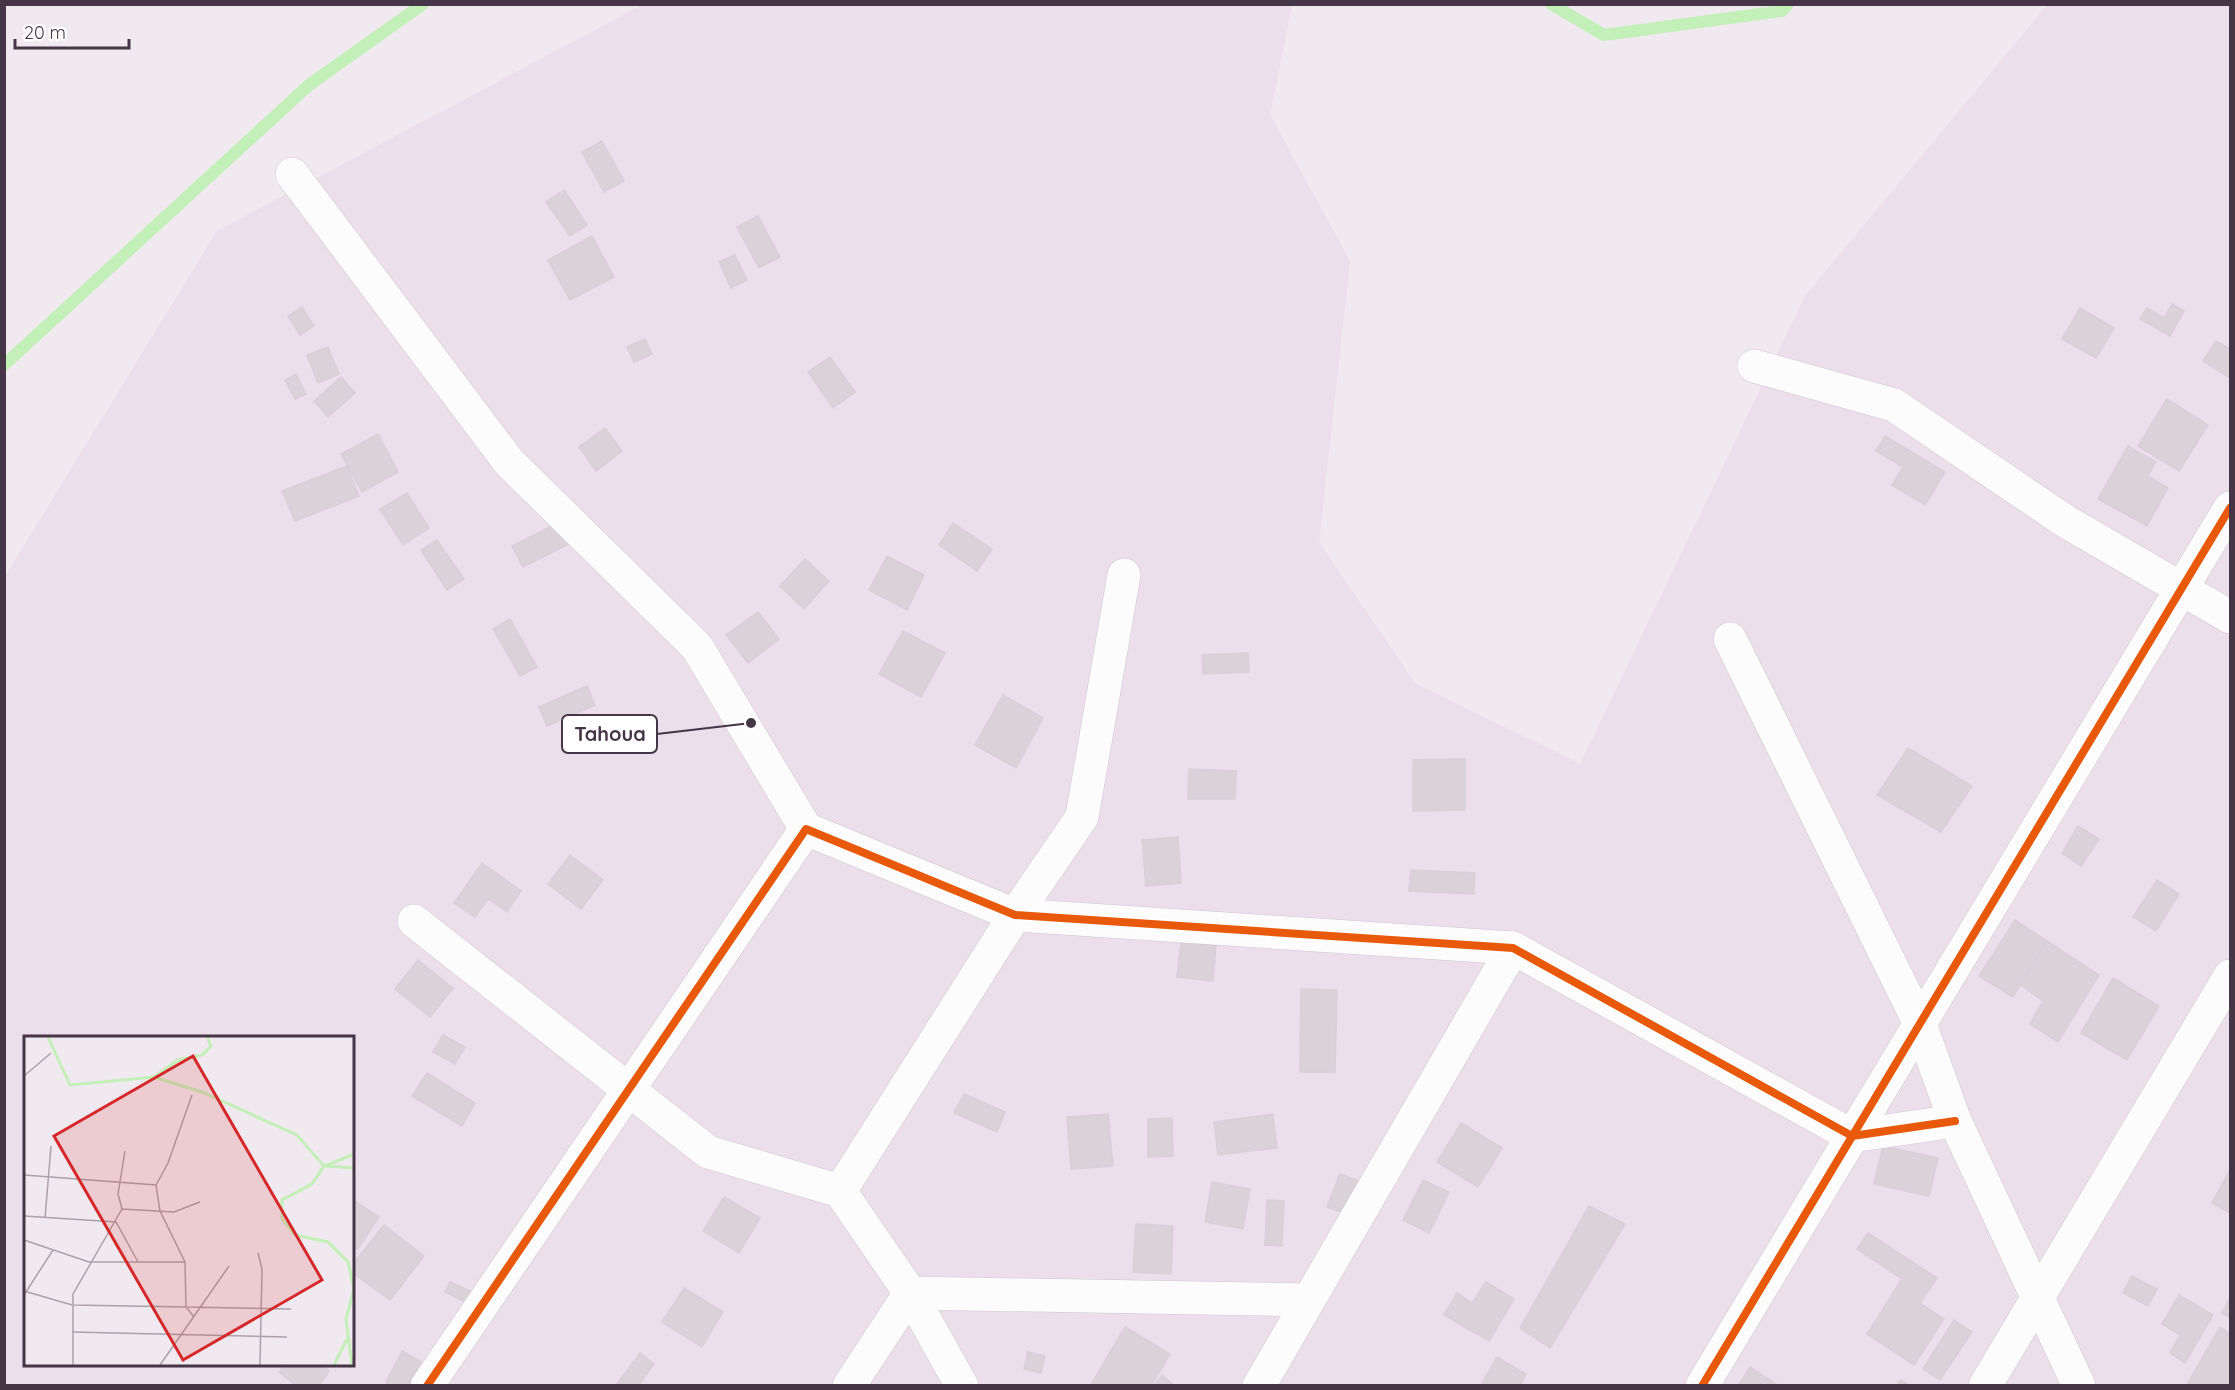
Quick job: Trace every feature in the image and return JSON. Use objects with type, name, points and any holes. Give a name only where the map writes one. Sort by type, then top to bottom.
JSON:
[{"type":"street","points":[[292,174],[509,462],[697,647],[806,829],[1015,915],[1513,948],[1852,1136],[1955,1121]]},
{"type":"street","points":[[1754,366],[1893,405],[2065,521],[2230,617]]},
{"type":"street","points":[[1702,1386],[2230,508]]},
{"type":"street","points":[[840,1191],[1015,915],[1082,817],[1124,575]]},
{"type":"street","points":[[1730,639],[1920,1024],[1955,1121],[2079,1386]]},
{"type":"street","points":[[427,1386],[806,829]]},
{"type":"street","points":[[414,921],[708,1152],[840,1191],[910,1293],[962,1386]]},
{"type":"street","points":[[1259,1386],[1513,948]]},
{"type":"street","points":[[1985,1386],[2230,976]]},
{"type":"street","points":[[910,1293],[1309,1300]]},
{"type":"street","points":[[849,1386],[910,1293]]},
{"type":"shaded area","points":[[642,5],[1292,5],[1270,115],[1350,261],[1319,542],[1415,683],[1580,764],[1805,296],[2047,5],[2230,5],[2230,1385],[5,1385],[4,578],[217,231]]},
{"type":"building","points":[[602,141],[624,181],[604,192],[582,152]]},
{"type":"building","points":[[564,190],[587,225],[570,236],[546,202]]},
{"type":"building","points":[[758,216],[780,257],[759,268],[737,227]]},
{"type":"building","points":[[592,236],[614,277],[570,300],[548,260]]},
{"type":"building","points":[[735,255],[747,280],[731,288],[719,262]]},
{"type":"building","points":[[2172,304],[2184,311],[2170,336],[2140,319],[2147,308],[2164,318]]},
{"type":"building","points":[[302,307],[314,326],[300,335],[288,316]]},
{"type":"building","points":[[2080,308],[2114,328],[2096,358],[2062,339]]},
{"type":"building","points":[[645,339],[652,354],[634,362],[627,347]]},
{"type":"building","points":[[2216,341],[2230,349],[2230,378],[2203,361]]},
{"type":"building","points":[[328,347],[339,374],[318,383],[307,355]]},
{"type":"building","points":[[830,357],[855,392],[833,408],[808,372]]},
{"type":"building","points":[[296,374],[306,394],[295,399],[285,380]]},
{"type":"building","points":[[341,377],[355,393],[328,417],[314,401]]},
{"type":"building","points":[[2167,399],[2208,425],[2179,471],[2138,446]]},
{"type":"building","points":[[605,428],[622,451],[596,471],[579,447]]},
{"type":"building","points":[[378,434],[398,472],[362,492],[341,454]]},
{"type":"building","points":[[1885,436],[1945,472],[1925,505],[1892,485],[1903,467],[1876,451]]},
{"type":"building","points":[[2128,446],[2156,462],[2148,476],[2168,488],[2147,526],[2098,499]]},
{"type":"building","points":[[347,466],[359,496],[295,521],[282,491]]},
{"type":"building","points":[[407,493],[429,528],[403,545],[380,509]]},
{"type":"building","points":[[558,523],[569,544],[523,567],[512,546]]},
{"type":"building","points":[[953,523],[992,549],[977,571],[939,545]]},
{"type":"building","points":[[437,540],[464,579],[447,590],[421,550]]},
{"type":"building","points":[[887,556],[924,575],[907,610],[869,590]]},
{"type":"building","points":[[805,559],[829,581],[804,609],[780,586]]},
{"type":"building","points":[[758,612],[779,639],[748,663],[726,635]]},
{"type":"building","points":[[510,619],[537,667],[520,676],[493,629]]},
{"type":"building","points":[[903,631],[945,653],[921,697],[879,674]]},
{"type":"building","points":[[1248,653],[1249,672],[1203,674],[1202,655]]},
{"type":"building","points":[[587,686],[595,705],[547,726],[539,707]]},
{"type":"building","points":[[1003,695],[1043,718],[1016,768],[975,745]]},
{"type":"building","points":[[1908,748],[1972,786],[1941,832],[1877,795]]},
{"type":"building","points":[[1465,759],[1465,810],[1413,811],[1413,760]]},
{"type":"building","points":[[1189,769],[1236,771],[1235,799],[1188,799]]},
{"type":"building","points":[[2078,826],[2099,839],[2081,866],[2062,853]]},
{"type":"building","points":[[1178,837],[1181,883],[1146,886],[1142,840]]},
{"type":"building","points":[[570,855],[603,880],[581,909],[548,884]]},
{"type":"building","points":[[482,863],[521,891],[507,912],[488,899],[475,917],[454,903]]},
{"type":"building","points":[[1411,870],[1475,873],[1474,894],[1409,891]]},
{"type":"building","points":[[2157,880],[2179,894],[2156,931],[2133,917]]},
{"type":"building","points":[[2015,920],[2047,941],[2013,997],[1979,976]]},
{"type":"building","points":[[2047,941],[2099,975],[2058,1042],[2030,1024],[2043,1001],[2020,984]]},
{"type":"building","points":[[1181,942],[1216,945],[1213,981],[1177,977]]},
{"type":"building","points":[[418,960],[453,988],[430,1017],[395,989]]},
{"type":"building","points":[[2113,978],[2159,1006],[2127,1060],[2081,1033]]},
{"type":"building","points":[[1301,989],[1337,990],[1335,1072],[1300,1072]]},
{"type":"building","points":[[443,1035],[465,1047],[455,1064],[433,1052]]},
{"type":"building","points":[[427,1073],[475,1103],[462,1126],[412,1096]]},
{"type":"building","points":[[964,1094],[1005,1112],[997,1132],[954,1113]]},
{"type":"building","points":[[1108,1114],[1113,1166],[1071,1169],[1067,1117]]},
{"type":"building","points":[[1273,1114],[1277,1148],[1218,1155],[1214,1122]]},
{"type":"building","points":[[1172,1118],[1173,1156],[1148,1157],[1148,1119]]},
{"type":"building","points":[[1461,1123],[1502,1148],[1478,1187],[1437,1162]]},
{"type":"building","points":[[1883,1146],[1938,1158],[1929,1196],[1874,1184]]},
{"type":"building","points":[[2230,1170],[2230,1213],[2212,1203]]},
{"type":"building","points":[[1340,1174],[1359,1181],[1347,1214],[1327,1207]]},
{"type":"building","points":[[1423,1180],[1449,1192],[1429,1233],[1403,1220]]},
{"type":"building","points":[[1212,1182],[1250,1189],[1243,1229],[1205,1222]]},
{"type":"building","points":[[724,1197],[760,1218],[739,1253],[703,1231]]},
{"type":"building","points":[[354,1200],[379,1217],[358,1249],[354,1246]]},
{"type":"building","points":[[1267,1200],[1284,1201],[1282,1246],[1265,1245]]},
{"type":"building","points":[[1589,1206],[1625,1224],[1550,1348],[1520,1328]]},
{"type":"building","points":[[1136,1224],[1173,1226],[1171,1274],[1133,1272]]},
{"type":"building","points":[[384,1225],[424,1256],[390,1300],[354,1273],[354,1262]]},
{"type":"building","points":[[1868,1233],[1937,1278],[1920,1303],[1944,1319],[1914,1365],[1867,1334],[1902,1279],[1857,1249]]},
{"type":"building","points":[[2132,1276],[2157,1289],[2148,1306],[2123,1293]]},
{"type":"building","points":[[450,1282],[473,1292],[467,1303],[445,1292]]},
{"type":"building","points":[[1486,1282],[1514,1299],[1489,1341],[1444,1315],[1457,1293],[1472,1303]]},
{"type":"building","points":[[684,1288],[723,1312],[702,1347],[662,1322]]},
{"type":"building","points":[[2179,1295],[2213,1315],[2185,1363],[2170,1353],[2180,1335],[2162,1324]]},
{"type":"building","points":[[2230,1298],[2230,1318],[2222,1313]]},
{"type":"building","points":[[1954,1320],[1972,1332],[1940,1380],[1923,1369]]},
{"type":"building","points":[[1125,1327],[1170,1354],[1151,1386],[1096,1386],[1092,1383]]},
{"type":"building","points":[[2220,1327],[2230,1334],[2230,1386],[2186,1386]]},
{"type":"building","points":[[402,1351],[421,1362],[408,1386],[392,1386],[386,1382]]},
{"type":"building","points":[[1028,1352],[1045,1356],[1041,1373],[1024,1369]]},
{"type":"building","points":[[640,1353],[654,1364],[638,1386],[619,1386],[617,1384]]},
{"type":"building","points":[[1497,1357],[1526,1374],[1520,1386],[1481,1385]]},
{"type":"building","points":[[284,1366],[323,1366],[329,1371],[319,1386],[297,1386],[279,1372]]},
{"type":"building","points":[[1750,1367],[1779,1386],[1738,1386]]},
{"type":"building","points":[[1162,1375],[1175,1386],[1154,1386]]},
{"type":"building","points":[[1900,1380],[1911,1386],[1897,1386]]},
{"type":"waterway","points":[[4,365],[309,85],[423,4]]},
{"type":"waterway","points":[[1551,4],[1604,35],[1782,11],[1788,4]]},
{"type":"cycle path","points":[[1702,1386],[2230,508]]},
{"type":"cycle path","points":[[427,1386],[806,829],[1015,915],[1513,948],[1852,1136],[1955,1121]]},
{"type":"place","name":"Tahoua","points":[[751,723]]}]
